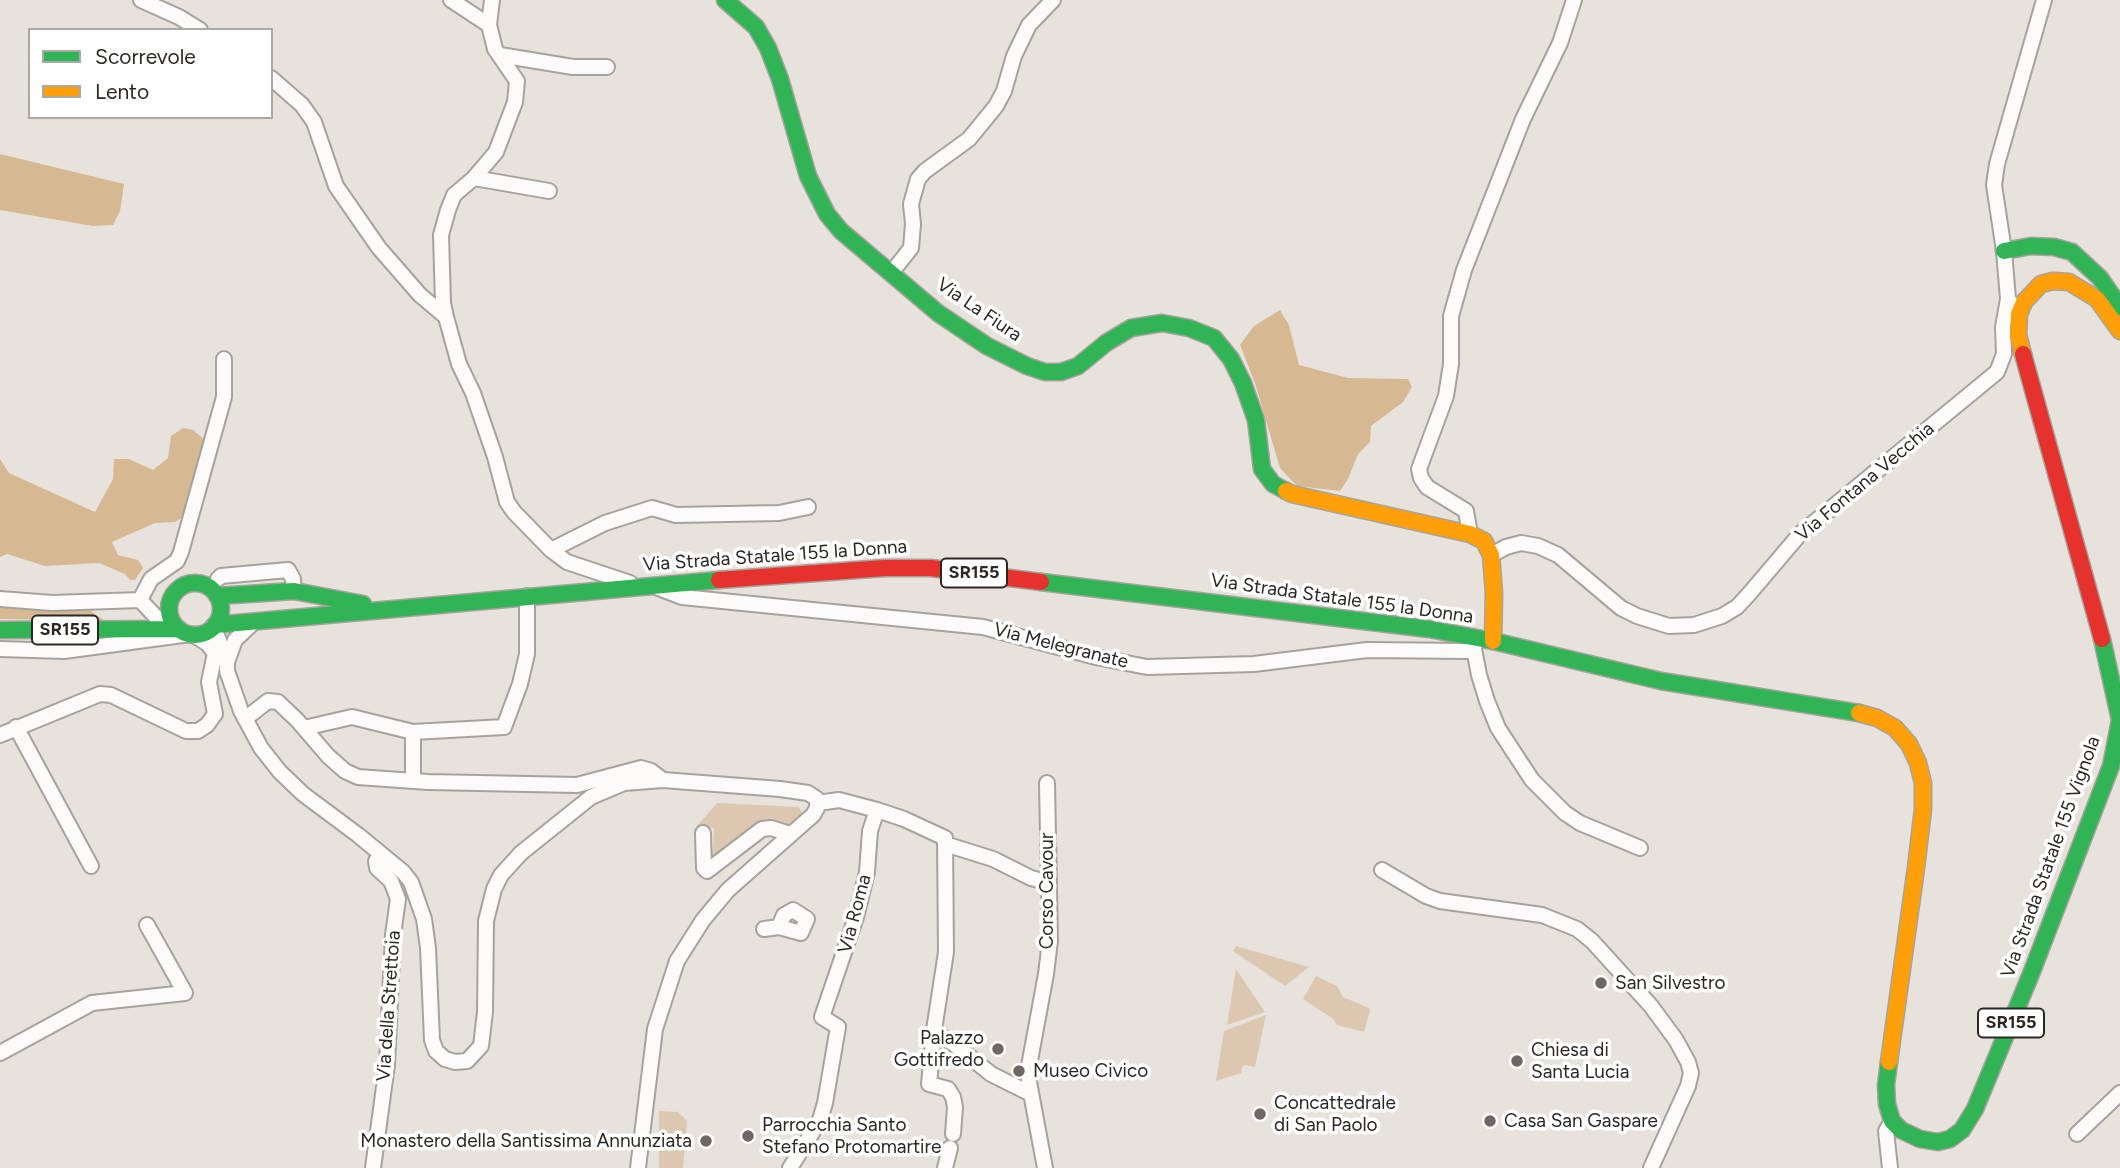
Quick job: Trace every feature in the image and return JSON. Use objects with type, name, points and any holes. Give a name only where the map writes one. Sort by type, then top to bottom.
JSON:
[{"type":"main road","name":"Via La Fiura","points":[[725,0],[756,27],[768,48],[780,79],[808,176],[827,214],[841,231],[938,313],[987,346],[1045,372],[1061,372],[1078,366],[1130,328],[1162,323],[1189,328],[1214,338],[1231,359],[1243,383],[1256,420],[1262,469],[1273,484],[1292,494],[1470,534]]},
{"type":"main road","points":[[2004,251],[2031,246],[2054,247],[2072,252],[2100,278],[2120,307]]},
{"type":"main road","points":[[2019,314],[2024,302],[2041,285],[2053,281],[2069,282],[2096,299],[2120,331]]},
{"type":"main road","name":"Via Strada Statale 155 Vignola","points":[[1892,1121],[1901,1130],[1920,1139],[1938,1142],[1950,1139],[1962,1130],[1975,1109],[2036,961],[2117,745],[2120,720],[2116,695],[2097,614],[2018,335],[2019,314]]},
{"type":"main road","points":[[1470,534],[1484,541],[1491,555],[1494,593],[1493,641]]},
{"type":"main road","name":"Via Strada Statale 155 la Donna","points":[[343,608],[400,607],[885,568],[930,568],[1429,629],[1475,644],[1493,641],[1661,681],[1854,711],[1877,718],[1895,728],[1909,744],[1923,783],[1923,809],[1885,1085],[1892,1121]]},
{"type":"main road","points":[[130,629],[157,618],[170,604],[177,590],[191,583],[206,586],[217,596],[220,614],[214,626]]},
{"type":"main road","points":[[294,591],[294,619]]},
{"type":"main road","points":[[217,596],[294,591],[343,608]]},
{"type":"main road","points":[[170,604],[170,615],[188,633]]},
{"type":"main road","points":[[130,629],[202,633],[214,626],[294,619],[343,608]]},
{"type":"main road","name":"SR155","points":[[0,630],[130,629]]},
{"type":"street","points":[[141,0],[168,6],[197,28]]},
{"type":"street","points":[[451,0],[489,25],[492,0]]},
{"type":"street","points":[[892,272],[911,248],[911,204],[918,179],[925,170],[969,139],[996,106],[1004,91],[1014,56],[1029,25],[1053,0]]},
{"type":"street","points":[[1470,534],[1466,511],[1427,487],[1420,478],[1419,470],[1446,396],[1451,365],[1451,316],[1464,270],[1523,119],[1560,43],[1574,0]]},
{"type":"street","name":"Via Fontana Vecchia","points":[[1491,555],[1521,543],[1538,546],[1558,555],[1621,608],[1637,617],[1670,626],[1694,625],[1722,616],[1737,607],[1800,534],[1997,372],[2004,354],[2003,327],[2008,299],[1994,185],[1997,164],[2044,0]]},
{"type":"street","name":"Via Melegranate","points":[[489,25],[495,49],[517,81],[514,102],[495,152],[474,178],[454,195],[441,235],[443,303],[459,364],[484,423],[507,502],[514,513],[551,550],[582,569],[682,597],[983,627],[1096,657],[1147,667],[1267,663],[1367,650],[1467,651],[1475,644]]},
{"type":"street","points":[[500,55],[573,67],[607,67]]},
{"type":"street","points":[[273,80],[302,105],[314,122],[336,186],[379,248],[420,295],[446,317]]},
{"type":"street","points":[[474,178],[550,191]]},
{"type":"street","points":[[2008,299],[2019,314]]},
{"type":"street","points":[[140,600],[151,579],[177,561],[181,552],[223,397],[225,359]]},
{"type":"street","points":[[551,550],[606,523],[652,508],[676,515],[779,513],[807,507]]},
{"type":"street","points":[[218,579],[222,576],[288,570],[293,579],[294,591]]},
{"type":"street","points":[[304,728],[352,716],[413,732],[504,727],[520,684],[527,654],[527,596]]},
{"type":"street","points":[[0,599],[52,603],[140,600],[157,618]]},
{"type":"street","points":[[0,735],[100,694],[111,695],[186,731],[198,731],[208,725],[215,714],[209,682],[235,640],[253,623]]},
{"type":"street","points":[[214,626],[223,661],[245,719],[261,748],[280,772],[303,794],[381,854],[411,882],[424,919],[428,948],[432,1040],[436,1051],[445,1059],[455,1062],[467,1060],[481,1046],[484,1032],[486,921],[494,889],[501,876],[521,853],[591,797],[624,783],[663,780],[808,793],[817,799],[813,815],[728,890],[703,920],[677,961],[655,1029],[638,1168]]},
{"type":"street","points":[[0,649],[64,651],[188,633],[204,640],[223,661]]},
{"type":"street","points":[[1475,644],[1479,675],[1498,728],[1532,780],[1557,806],[1580,823],[1640,848]]},
{"type":"street","points":[[245,719],[268,701],[278,702],[328,756],[358,777],[576,785],[641,768],[651,771],[663,780]]},
{"type":"street","points":[[16,727],[92,866]]},
{"type":"street","points":[[413,732],[413,780]]},
{"type":"street","name":"Corso Cavour","points":[[1045,1168],[1028,1093],[1029,1066],[1050,941],[1047,783]]},
{"type":"street","points":[[818,803],[839,800],[877,810],[945,838],[946,952],[929,1084],[948,1089],[955,1107],[945,1168]]},
{"type":"street","name":"Via Roma","points":[[790,1168],[822,1113],[838,1027],[822,1017],[856,917],[867,872],[870,831],[877,810]]},
{"type":"street","points":[[704,833],[704,868],[708,871],[762,829],[771,828],[790,834]]},
{"type":"street","points":[[945,844],[993,859],[1031,878],[1047,882]]},
{"type":"street","name":"Via della Strettoia","points":[[373,1168],[387,1065],[393,935],[398,899],[391,881],[377,868],[376,861],[381,854]]},
{"type":"street","points":[[1382,870],[1426,896],[1440,901],[1542,915],[1577,929],[1592,941],[1651,1006],[1690,1066],[1690,1080],[1651,1168]]},
{"type":"street","points":[[0,1053],[92,1003],[185,993],[147,925]]},
{"type":"street","points":[[935,1032],[991,1074],[1028,1093]]},
{"type":"street","points":[[2077,1134],[2120,1093]]},
{"type":"street","points":[[1890,1168],[1886,1131],[1892,1121]]},
{"type":"shaded area","points":[[0,154],[124,184],[120,211],[113,225],[93,226],[0,210]]},
{"type":"shaded area","points":[[1280,310],[1289,325],[1299,365],[1348,378],[1408,379],[1412,387],[1403,402],[1371,426],[1370,442],[1358,454],[1340,491],[1297,486],[1280,468],[1255,383],[1240,345],[1254,326]]},
{"type":"shaded area","points":[[183,428],[193,430],[206,441],[183,517],[175,522],[155,523],[112,542],[118,555],[138,560],[143,568],[135,580],[130,580],[125,574],[99,563],[45,566],[7,554],[0,557],[0,459],[9,473],[95,512],[113,479],[114,459],[129,459],[153,470],[168,458],[171,436]]},
{"type":"shaded area","points":[[0,605],[88,609],[105,621],[0,619]]},
{"type":"shaded area","points":[[717,803],[799,807],[803,814],[792,827],[761,833],[712,875],[714,828],[696,827]]},
{"type":"shaded area","points":[[1236,946],[1309,967],[1285,986],[1233,951]]},
{"type":"shaded area","points":[[1236,969],[1265,1012],[1227,1025]]},
{"type":"shaded area","points":[[1316,976],[1337,986],[1343,997],[1369,1008],[1364,1032],[1337,1025],[1332,1018],[1303,999]]},
{"type":"shaded area","points":[[1266,1015],[1255,1067],[1245,1065],[1241,1073],[1216,1081],[1224,1031]]},
{"type":"shaded area","points":[[659,1111],[678,1112],[687,1121],[683,1168],[659,1168]]},
{"type":"traffic: fast","points":[[725,0],[756,27],[768,48],[780,79],[808,176],[827,214],[841,231],[938,313],[987,346],[1045,372],[1061,372],[1078,366],[1106,343],[1131,328],[1162,323],[1189,328],[1214,338],[1231,359],[1243,383],[1256,420],[1262,469],[1273,484],[1286,491]]},
{"type":"traffic: fast","points":[[2004,251],[2031,246],[2054,247],[2072,252],[2100,278],[2120,307]]},
{"type":"traffic: fast","points":[[215,625],[719,580]]},
{"type":"traffic: fast","points":[[1041,582],[1429,629],[1493,641],[1661,681],[1859,713]]},
{"type":"traffic: fast","points":[[195,583],[205,585],[213,591],[219,599],[221,609],[219,619],[213,627],[205,633],[195,635],[185,633],[177,627],[171,619],[169,609],[171,599],[177,591],[185,585],[195,583]]},
{"type":"traffic: fast","points":[[217,596],[294,591],[363,604]]},
{"type":"traffic: fast","points":[[0,630],[179,629]]},
{"type":"traffic: fast","points":[[1889,1062],[1887,1104],[1892,1121],[1901,1130],[1920,1139],[1938,1142],[1950,1139],[1962,1130],[1975,1109],[2031,974],[2111,766],[2120,720],[2102,639]]},
{"type":"traffic: slow","points":[[2023,354],[2018,335],[2019,314],[2024,302],[2041,284],[2053,281],[2069,282],[2097,299],[2120,331]]},
{"type":"traffic: slow","points":[[1286,491],[1470,534],[1484,541],[1491,555],[1494,593],[1493,641]]},
{"type":"traffic: slow","points":[[1859,713],[1877,718],[1895,728],[1909,744],[1923,783],[1923,809],[1916,868],[1889,1062]]},
{"type":"traffic: jam","points":[[2023,354],[2102,639]]},
{"type":"traffic: jam","points":[[719,580],[885,568],[931,568],[1041,582]]},
{"type":"place","name":"San Silvestro","points":[[1601,983]]},
{"type":"place","name":"Palazzo Gottifredo","points":[[998,1049]]},
{"type":"place","name":"Chiesa di Santa Lucia","points":[[1517,1061]]},
{"type":"place","name":"Museo Civico","points":[[1019,1071]]},
{"type":"place","name":"Concattedrale di San Paolo","points":[[1260,1114]]},
{"type":"place","name":"Casa San Gaspare","points":[[1490,1121]]},
{"type":"place","name":"Parrocchia Santo Stefano Protomartire","points":[[748,1136]]},
{"type":"place","name":"Monastero della Santissima Annunziata","points":[[706,1141]]}]
